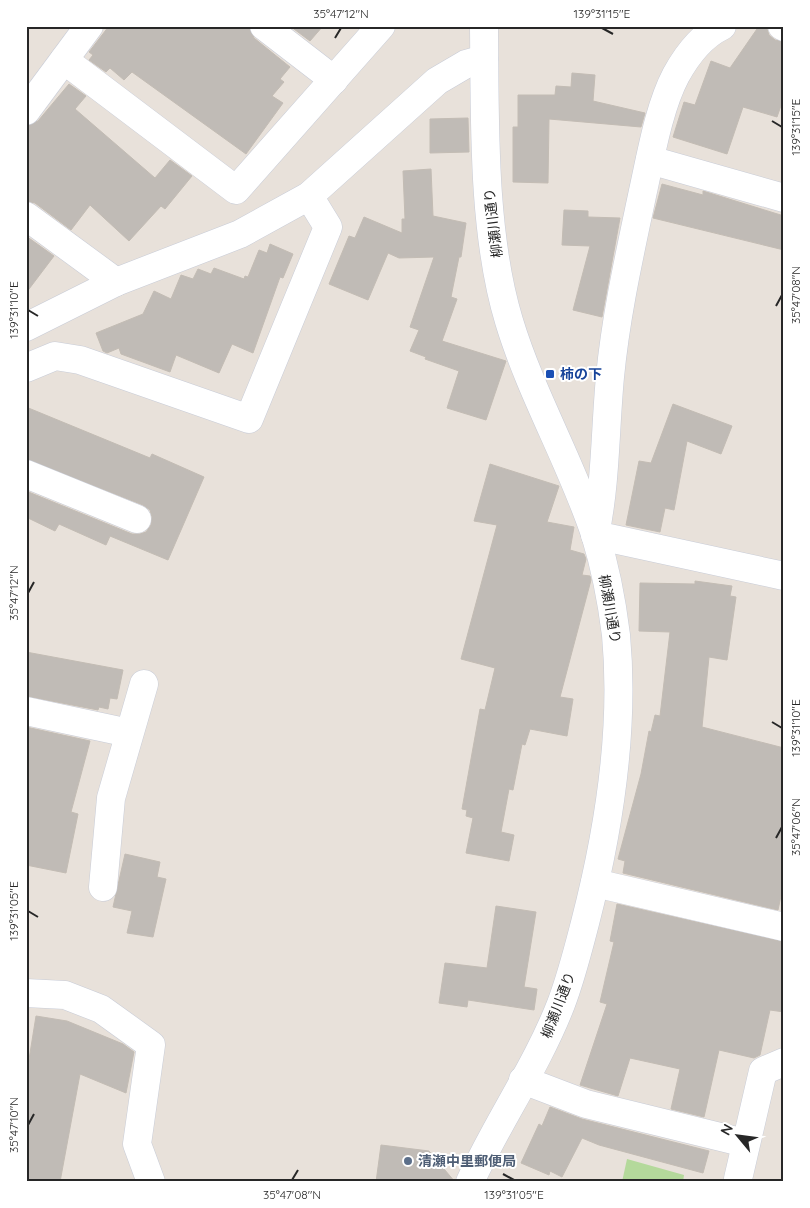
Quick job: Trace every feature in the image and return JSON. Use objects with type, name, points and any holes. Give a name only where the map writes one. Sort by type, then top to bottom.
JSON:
[{"type":"street","points":[[26,111],[89,26]]},
{"type":"street","points":[[264,26],[334,80]]},
{"type":"street","points":[[64,60],[236,190],[382,26]]},
{"type":"street","name":"柳瀬川通り","points":[[470,1182],[523,1080],[542,1048],[562,1003],[595,884],[616,753],[619,690],[616,633],[595,535],[509,320],[496,259],[488,199],[484,26]]},
{"type":"street","points":[[722,26],[709,32],[688,56],[675,76],[650,160],[623,286],[610,377],[602,502],[595,535],[784,576]]},
{"type":"street","points":[[26,327],[116,282],[240,234],[309,196],[437,81],[466,64],[484,59]]},
{"type":"street","points":[[650,160],[784,198]]},
{"type":"street","points":[[26,368],[55,356],[80,360],[249,419],[328,227],[309,196]]},
{"type":"street","points":[[26,216],[116,282]]},
{"type":"street","points":[[26,474],[137,519]]},
{"type":"street","points":[[103,887],[111,798],[144,684]]},
{"type":"street","points":[[26,711],[129,733]]},
{"type":"street","points":[[595,884],[784,927]]},
{"type":"street","points":[[26,994],[65,995],[101,1009],[151,1045],[137,1144],[151,1182]]},
{"type":"street","points":[[738,1179],[763,1071],[784,1062]]},
{"type":"street","points":[[523,1080],[586,1104],[745,1143]]},
{"type":"green space","points":[[627,1159],[684,1175],[683,1182],[622,1182]]},
{"type":"building","points":[[109,26],[249,26],[254,38],[290,67],[280,79],[284,82],[272,96],[283,103],[246,154],[132,72],[124,80],[110,68],[106,72],[89,60],[93,55],[89,52]]},
{"type":"building","points":[[290,26],[323,26],[310,41]]},
{"type":"building","points":[[759,26],[766,26],[769,35],[775,40],[784,42],[784,97],[777,117],[743,107],[727,154],[673,137],[684,102],[695,105],[711,61],[730,68]]},
{"type":"building","points":[[572,73],[595,75],[593,101],[645,113],[641,127],[549,119],[548,183],[513,182],[513,127],[518,127],[518,95],[555,95],[556,86],[571,87]]},
{"type":"building","points":[[69,84],[86,96],[75,109],[155,178],[170,160],[192,176],[165,209],[161,206],[129,241],[90,205],[71,230],[35,203],[26,201],[26,126],[38,121]]},
{"type":"building","points":[[468,118],[469,152],[430,153],[430,119]]},
{"type":"building","points":[[431,169],[433,216],[466,223],[461,257],[459,257],[451,297],[457,299],[442,341],[506,361],[486,420],[447,408],[459,371],[425,359],[426,357],[410,351],[419,330],[410,327],[434,257],[399,258],[388,253],[368,300],[329,284],[349,236],[355,238],[364,217],[402,233],[402,219],[405,219],[403,171]]},
{"type":"building","points":[[662,184],[703,195],[703,191],[784,216],[784,250],[653,218]]},
{"type":"building","points":[[564,210],[588,211],[588,217],[620,218],[602,317],[573,310],[590,246],[562,245]]},
{"type":"building","points":[[26,236],[54,256],[26,293]]},
{"type":"building","points":[[270,244],[293,254],[283,278],[280,277],[253,353],[232,344],[219,373],[176,355],[170,372],[121,354],[119,348],[107,353],[103,351],[96,333],[143,314],[154,291],[171,299],[181,275],[193,279],[198,269],[211,274],[214,268],[244,279],[245,276],[248,277],[259,250],[267,253]]},
{"type":"building","points":[[673,404],[732,426],[721,454],[687,441],[674,510],[665,508],[660,532],[626,525],[639,461],[651,463]]},
{"type":"building","points":[[26,407],[150,458],[152,454],[204,477],[168,560],[110,536],[106,545],[59,524],[55,531],[26,517],[26,491],[132,534],[146,532],[151,525],[152,517],[150,510],[143,505],[26,459]]},
{"type":"building","points":[[490,464],[559,486],[547,522],[574,527],[570,550],[584,554],[586,559],[582,575],[590,576],[591,580],[560,697],[573,699],[567,736],[530,729],[525,745],[522,744],[513,790],[509,789],[501,832],[514,835],[509,861],[466,853],[473,818],[466,816],[467,810],[462,809],[480,709],[485,710],[495,668],[461,659],[497,525],[474,521]]},
{"type":"building","points":[[695,581],[732,586],[730,596],[736,597],[727,660],[709,657],[702,727],[784,748],[784,882],[778,910],[623,873],[625,861],[618,859],[641,774],[649,731],[651,732],[655,715],[660,716],[670,632],[639,631],[640,583],[695,584]]},
{"type":"building","points":[[26,652],[123,670],[117,699],[110,698],[108,709],[99,707],[98,710],[26,696]]},
{"type":"building","points":[[26,727],[90,741],[71,812],[78,814],[66,873],[26,865]]},
{"type":"building","points":[[125,854],[160,862],[157,877],[166,879],[153,937],[127,933],[132,911],[113,907]]},
{"type":"building","points":[[617,904],[784,942],[784,1012],[770,1010],[760,1055],[754,1058],[719,1050],[704,1117],[671,1109],[680,1069],[630,1058],[618,1096],[580,1085],[607,1004],[600,1002],[614,942],[610,941]]},
{"type":"building","points":[[496,906],[536,912],[524,987],[537,989],[534,1010],[468,1000],[467,1007],[439,1003],[445,963],[487,968]]},
{"type":"building","points":[[36,1016],[67,1021],[123,1044],[134,1052],[126,1093],[80,1074],[60,1182],[26,1182],[26,1078]]},
{"type":"building","points":[[550,1107],[582,1119],[709,1151],[703,1173],[599,1145],[582,1138],[562,1177],[550,1171],[549,1175],[521,1163],[539,1124],[542,1126]]},
{"type":"building","name":"清瀬中里郵便局","points":[[381,1145],[429,1151],[455,1182],[376,1182]]},
{"type":"place","name":"柿の下","points":[[550,374]]},
{"type":"place","name":"清瀬中里郵便局","points":[[408,1161]]}]
